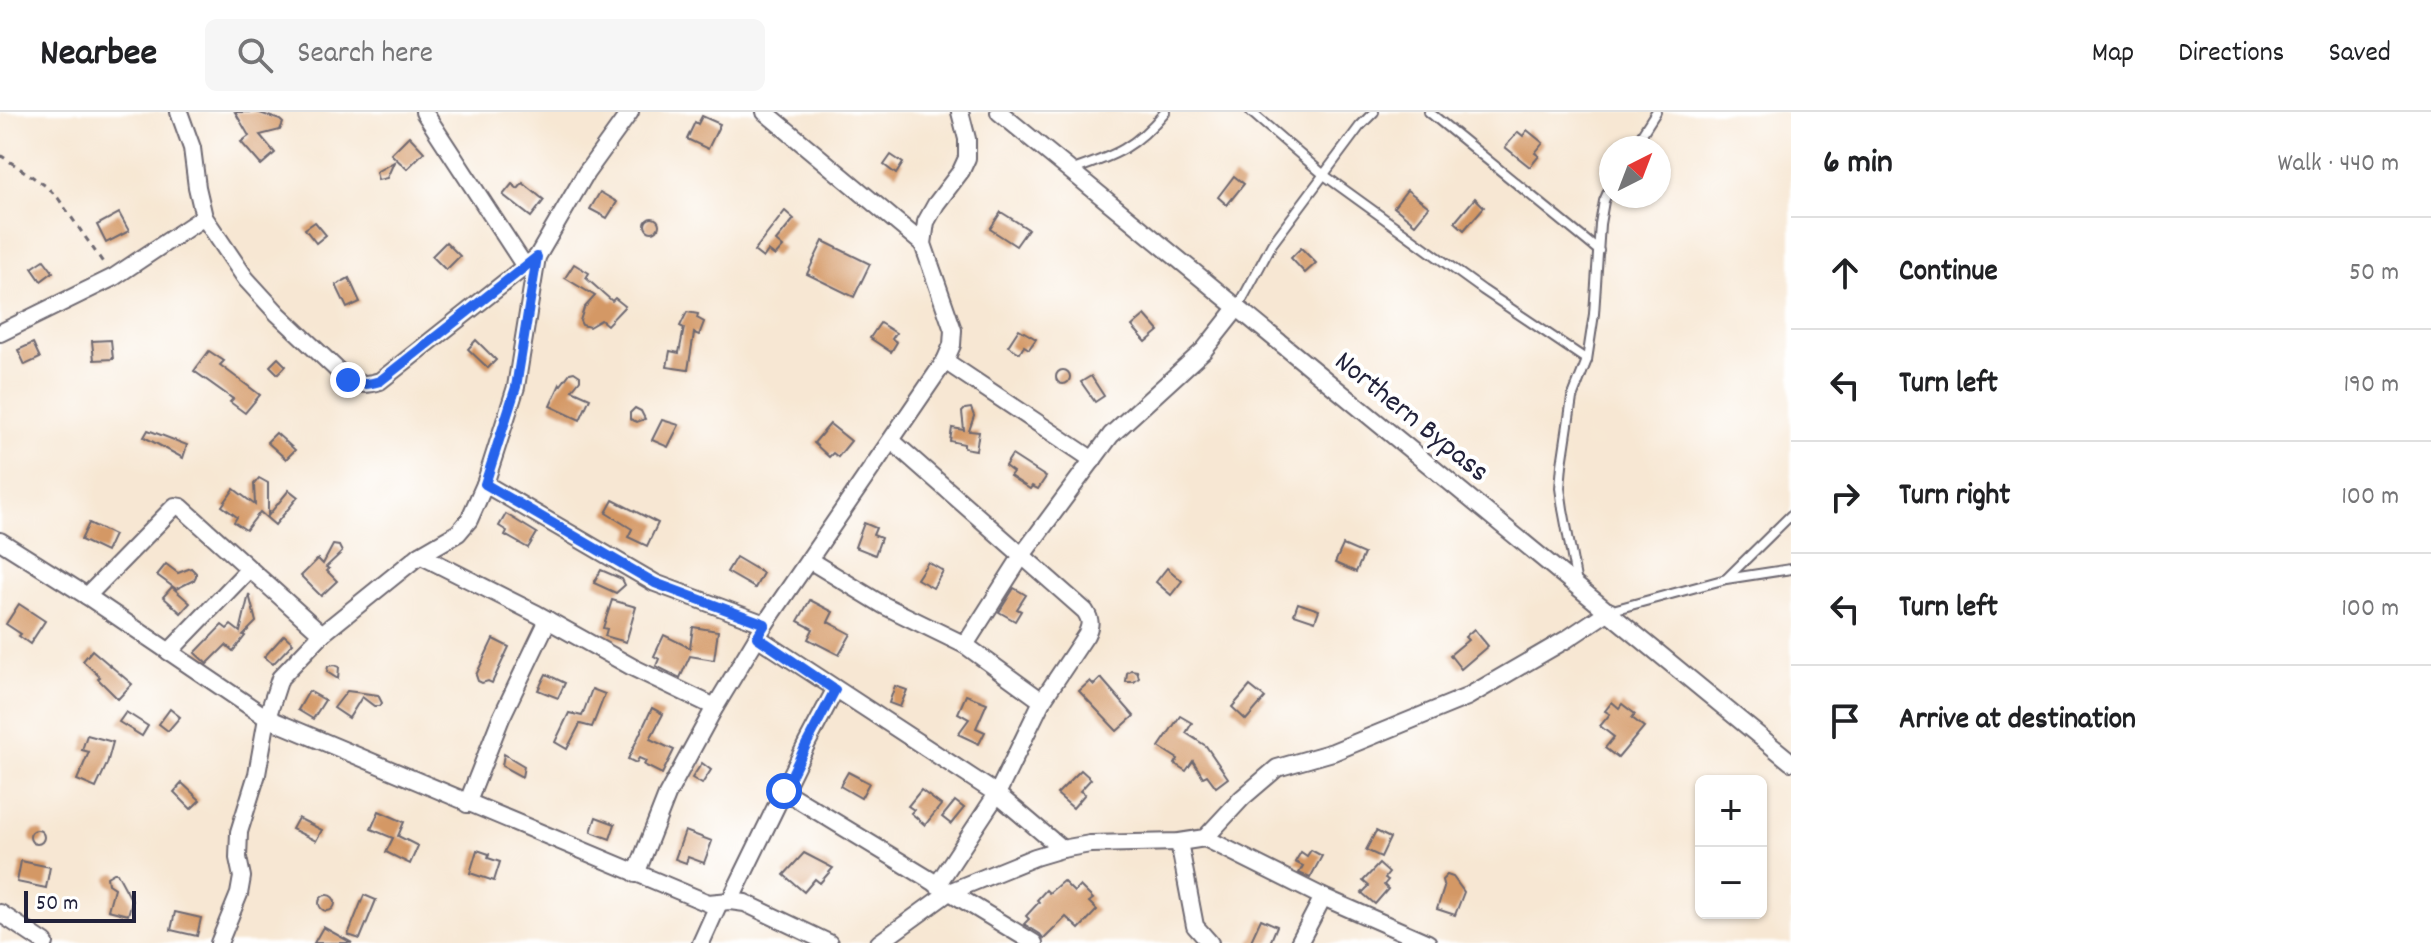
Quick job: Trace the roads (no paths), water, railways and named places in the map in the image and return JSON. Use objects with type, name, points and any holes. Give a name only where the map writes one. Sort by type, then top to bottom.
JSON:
[{"type":"street","points":[[179,112],[192,148],[204,217],[246,279],[348,380],[369,385],[380,381],[531,261],[586,173],[630,112]]},
{"type":"street","points":[[224,941],[242,877],[238,858],[239,832],[257,774],[267,718],[280,678],[322,634],[420,555],[458,533],[469,520],[485,484],[516,387],[531,261],[424,112]]},
{"type":"street","points":[[765,112],[923,244]]},
{"type":"street","points":[[636,874],[667,795],[715,707],[761,630],[892,441],[945,361],[952,345],[953,330],[923,244],[926,222],[967,158],[967,139],[960,112]]},
{"type":"street","name":"Northern Bypass","points":[[999,112],[1791,762]]},
{"type":"street","points":[[0,333],[114,277],[204,217]]},
{"type":"street","points":[[965,645],[1023,554],[1119,426],[1204,350],[1238,307]]},
{"type":"street","points":[[945,361],[1093,460]]},
{"type":"street","points":[[879,943],[943,888],[997,794],[1042,701],[1090,626],[1090,618],[1085,611],[892,441]]},
{"type":"street","points":[[485,484],[655,583],[761,630],[835,690],[997,794],[1062,849]]},
{"type":"street","points":[[87,596],[175,506],[181,507],[322,634]]},
{"type":"street","points":[[0,541],[267,718],[708,903],[745,903],[829,943]]},
{"type":"street","points":[[420,555],[634,668],[715,707]]},
{"type":"street","points":[[809,560],[883,605],[965,645],[1042,701]]},
{"type":"street","points":[[169,652],[249,569]]},
{"type":"street","points":[[1205,838],[1242,798],[1277,768],[1333,752],[1467,697],[1609,611]]},
{"type":"street","points":[[467,804],[501,718],[548,620]]},
{"type":"street","points":[[701,943],[835,690]]},
{"type":"street","points":[[784,791],[1034,943]]},
{"type":"street","points":[[943,888],[1062,849],[1090,844],[1179,842],[1205,838],[1403,938],[1428,943]]},
{"type":"street","points":[[1179,842],[1195,926],[1210,943]]},
{"type":"street","points":[[1299,943],[1323,897]]},
{"type":"street","points":[[0,913],[45,943]]},
{"type":"lane","points":[[1071,171],[1115,155],[1137,142],[1165,112]]},
{"type":"lane","points":[[1251,112],[1324,175],[1483,290],[1587,360]]},
{"type":"lane","points":[[1238,307],[1272,244],[1374,112]]},
{"type":"lane","points":[[1429,112],[1599,251]]},
{"type":"lane","points":[[1641,136],[1656,112]]},
{"type":"lane","points":[[1578,587],[1560,488],[1572,398],[1587,360],[1603,208]]},
{"type":"lane","points":[[1726,579],[1791,515]]},
{"type":"lane","points":[[1609,611],[1726,579],[1791,569]]}]
